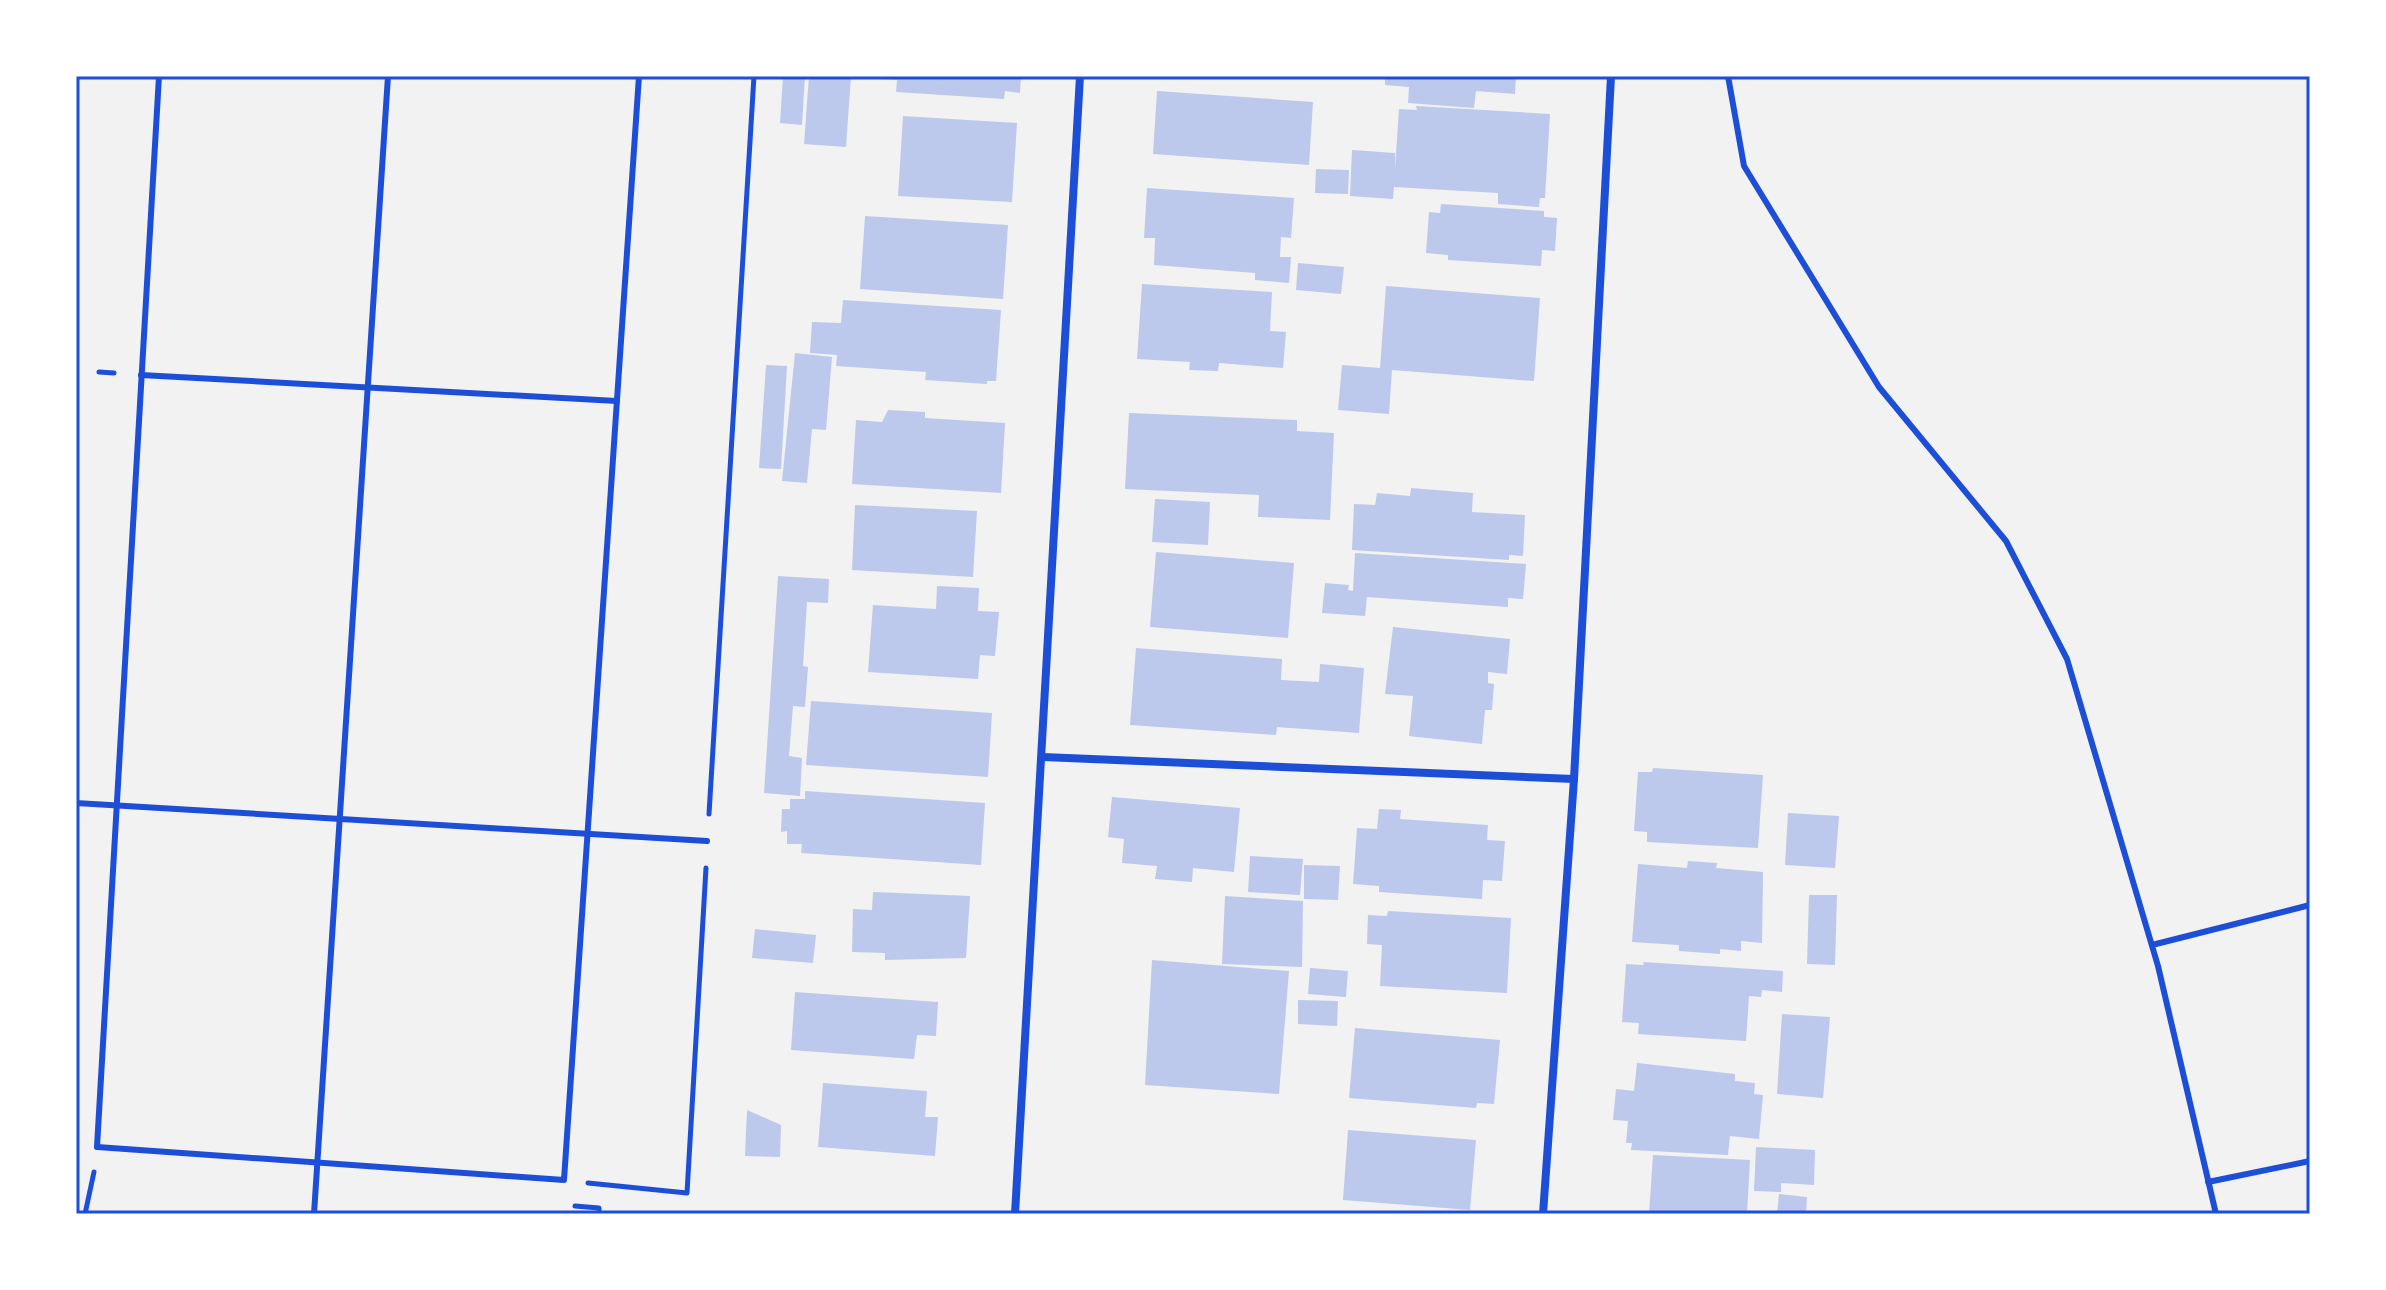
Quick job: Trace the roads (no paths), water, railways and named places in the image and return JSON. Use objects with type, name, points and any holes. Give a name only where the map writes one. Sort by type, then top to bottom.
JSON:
[{"type":"street","points":[[1015,1214],[1080,76]]},
{"type":"street","points":[[1543,1214],[1574,779],[1611,76]]},
{"type":"street","points":[[1043,757],[1574,779]]},
{"type":"lane","points":[[159,76],[97,1147],[564,1180],[639,76]]},
{"type":"lane","points":[[314,1214],[388,76]]},
{"type":"lane","points":[[1728,76],[1744,166],[1879,387],[2006,541],[2067,659],[2152,945],[2216,1214]]},
{"type":"lane","points":[[141,375],[617,401]]},
{"type":"lane","points":[[76,803],[707,841]]},
{"type":"lane","points":[[2152,945],[2310,905]]},
{"type":"lane","points":[[2208,1182],[2310,1161]]}]
